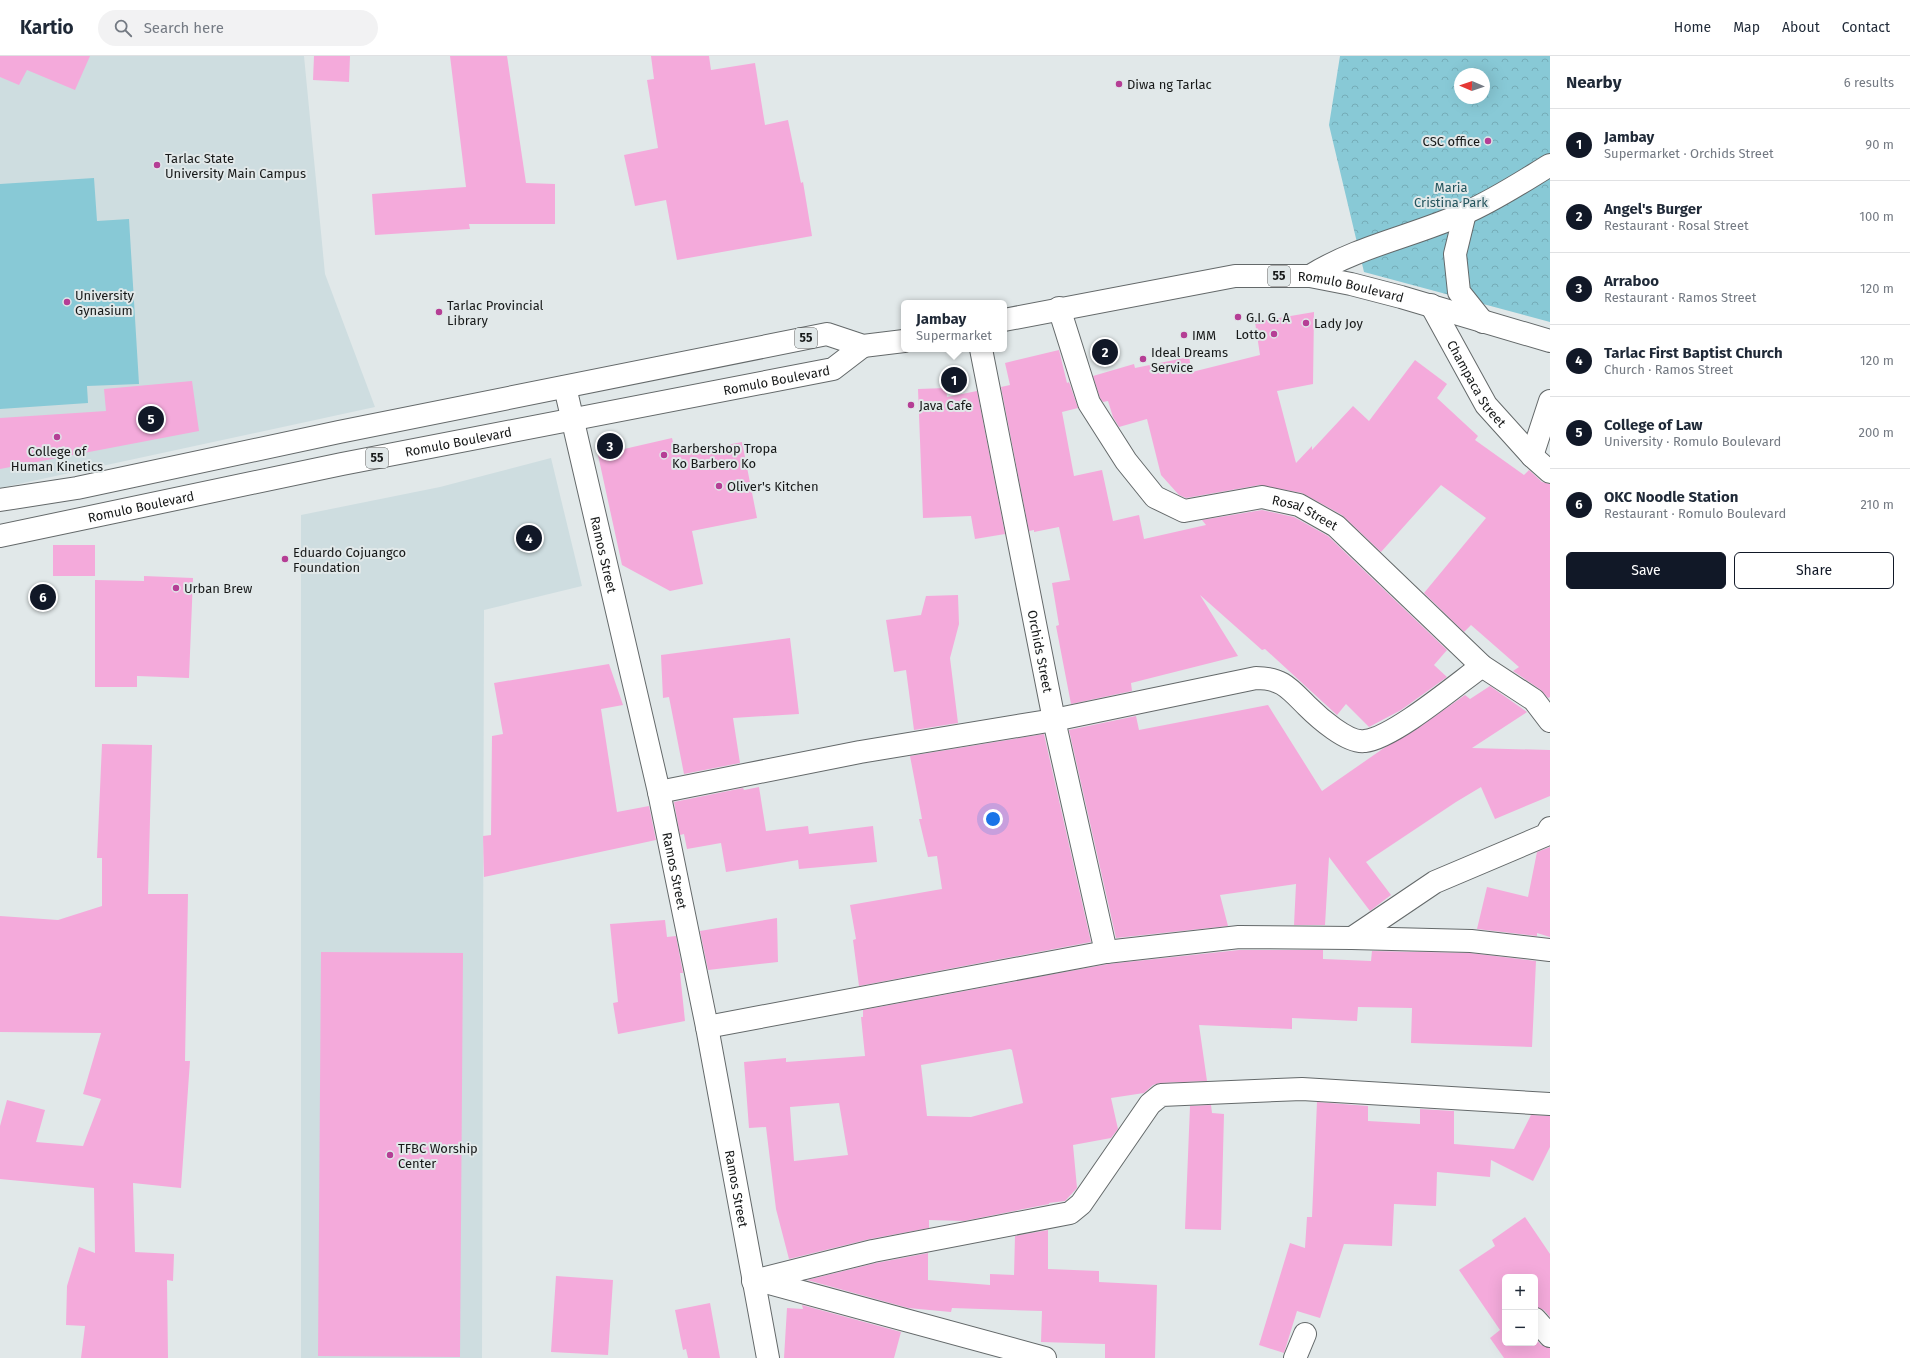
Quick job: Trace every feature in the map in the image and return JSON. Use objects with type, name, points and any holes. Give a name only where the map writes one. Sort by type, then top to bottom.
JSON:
[{"type":"main road","points":[[1310,276],[1327,265],[1357,252],[1465,213],[1550,166]]},
{"type":"main road","points":[[1465,213],[1455,254],[1459,292],[1483,322]]},
{"type":"main road","name":"Romulo Boulevard","points":[[1007,319],[1059,308],[1235,276],[1310,276],[1351,284],[1431,305],[1483,322],[1550,341]]},
{"type":"main road","name":"Champaca Street","points":[[1431,305],[1486,405],[1532,456],[1550,472]]},
{"type":"main road","name":"Rosal Street","points":[[1059,308],[1089,403],[1126,460],[1155,497],[1184,511],[1262,497],[1299,505],[1336,526],[1482,666],[1534,700],[1550,721]]},
{"type":"main road","name":"55","points":[[0,500],[77,488],[339,432],[827,334],[863,346],[901,341]]},
{"type":"main road","name":"Romulo Boulevard","points":[[0,536],[342,464],[833,369],[863,346]]},
{"type":"main road","name":"Orchids Street","points":[[982,352],[1054,720],[1106,952]]},
{"type":"main road","name":"Ramos Street","points":[[565,387],[574,419],[659,792],[758,1281],[768,1358]]},
{"type":"main road","points":[[1532,456],[1550,401]]},
{"type":"main road","points":[[659,792],[860,752],[1054,720],[1256,678],[1270,678],[1283,683],[1320,718],[1348,737],[1364,742],[1389,733],[1482,666]]},
{"type":"main road","points":[[1352,938],[1435,882],[1546,835],[1550,828]]},
{"type":"main road","points":[[707,1027],[1106,952],[1239,937],[1471,941],[1550,950]]},
{"type":"main road","points":[[758,1281],[873,1251],[1070,1213],[1081,1204],[1150,1104],[1161,1095],[1302,1089],[1550,1104]]},
{"type":"main road","points":[[758,1281],[1045,1358]]},
{"type":"main road","points":[[1538,1322],[1550,1336]]},
{"type":"main road","points":[[1295,1358],[1305,1334]]},
{"type":"shaded area","name":"Tarlac State University Main Campus","points":[[0,56],[304,56],[325,274],[375,407],[0,488]]},
{"type":"shaded area","points":[[551,458],[582,586],[484,610],[482,1358],[301,1358],[301,515],[440,487]]},
{"type":"green space","name":"Maria Cristina Park","points":[[1340,56],[1550,56],[1550,322],[1364,272],[1329,125]]},
{"type":"green space","name":"University Gynasium","points":[[94,178],[97,221],[129,219],[139,384],[87,386],[88,403],[0,409],[0,184]]},
{"type":"building","points":[[0,56],[90,56],[75,90],[27,70],[19,85],[0,77]]},
{"type":"building","points":[[314,56],[350,56],[349,82],[313,80]]},
{"type":"building","points":[[450,56],[507,56],[526,183],[555,184],[555,224],[469,224],[470,229],[375,235],[372,194],[466,187]]},
{"type":"building","points":[[651,56],[709,56],[711,70],[755,63],[765,125],[788,120],[801,183],[803,182],[812,236],[677,260],[666,200],[635,206],[624,155],[658,148],[647,80],[654,79]]},
{"type":"building","points":[[1314,312],[1313,384],[1277,391],[1296,463],[1312,446],[1312,450],[1353,406],[1369,421],[1415,360],[1447,384],[1437,398],[1478,436],[1475,440],[1524,475],[1529,470],[1542,482],[1550,484],[1550,697],[1548,698],[1541,690],[1513,671],[1519,667],[1471,625],[1464,632],[1424,593],[1486,518],[1441,485],[1381,552],[1342,515],[1302,493],[1260,485],[1186,498],[1179,495],[1161,475],[1147,419],[1119,427],[1113,417],[1108,401],[1103,402],[1100,398],[1093,376],[1134,364],[1135,368],[1189,357],[1192,372],[1260,355],[1255,322]]},
{"type":"building","points":[[1059,350],[1067,383],[1069,382],[1078,408],[1062,412],[1074,476],[1102,470],[1113,521],[1139,515],[1144,539],[1206,525],[1202,520],[1262,510],[1294,517],[1328,536],[1447,650],[1434,665],[1447,677],[1401,710],[1369,727],[1346,704],[1337,715],[1265,649],[1262,650],[1200,595],[1238,656],[1131,683],[1132,691],[1071,704],[1056,626],[1059,625],[1052,583],[1070,580],[1059,527],[1034,532],[1034,530],[1029,531],[1001,387],[1010,385],[1005,363]]},
{"type":"building","points":[[192,381],[199,431],[0,469],[0,418],[106,411],[104,389]]},
{"type":"building","points":[[946,388],[947,397],[977,391],[1005,534],[975,539],[971,516],[923,518],[918,389]]},
{"type":"building","points":[[672,438],[676,455],[742,442],[757,518],[692,531],[703,584],[670,591],[622,565],[598,455]]},
{"type":"building","points":[[53,545],[95,545],[95,576],[53,576]]},
{"type":"building","points":[[144,576],[193,578],[189,678],[137,676],[137,687],[95,687],[95,580],[144,581]]},
{"type":"building","points":[[958,595],[959,624],[950,658],[958,723],[914,730],[906,670],[894,672],[886,620],[921,615],[926,596]]},
{"type":"building","points":[[790,638],[799,714],[733,718],[740,763],[684,774],[669,697],[663,698],[661,655]]},
{"type":"building","points":[[609,664],[623,705],[601,709],[617,812],[649,806],[656,840],[484,877],[483,836],[491,835],[492,736],[503,734],[494,683]]},
{"type":"building","points":[[1490,686],[1527,712],[1472,748],[1550,750],[1550,796],[1495,819],[1481,787],[1456,802],[1366,862],[1391,895],[1370,911],[1329,857],[1325,925],[1294,925],[1296,884],[1220,895],[1228,926],[1116,938],[1069,730],[1136,716],[1139,730],[1268,705],[1322,791],[1384,748],[1414,731],[1465,695],[1470,699]]},
{"type":"building","points":[[1044,734],[1091,942],[859,986],[853,940],[856,939],[850,905],[942,889],[937,856],[928,857],[919,819],[922,819],[910,756]]},
{"type":"building","points":[[102,744],[152,745],[148,894],[188,894],[185,1061],[190,1061],[181,1188],[133,1183],[135,1252],[174,1254],[173,1281],[167,1280],[168,1358],[81,1358],[85,1326],[66,1325],[67,1286],[79,1247],[95,1253],[94,1188],[0,1179],[0,1126],[7,1100],[45,1110],[36,1142],[83,1146],[101,1099],[83,1094],[101,1033],[0,1032],[0,916],[58,920],[102,906],[102,858],[97,858]]},
{"type":"building","points":[[759,787],[766,831],[808,826],[809,834],[873,826],[877,862],[799,869],[798,860],[726,872],[721,843],[687,849],[684,834],[680,835],[674,802],[743,788],[744,790]]},
{"type":"building","points":[[1550,847],[1550,937],[1537,933],[1537,936],[1477,929],[1487,887],[1528,897],[1537,852]]},
{"type":"building","points":[[777,918],[778,962],[708,970],[700,931]]},
{"type":"building","points":[[665,920],[667,937],[676,936],[683,973],[680,973],[685,1021],[618,1034],[613,1003],[618,1002],[610,924]]},
{"type":"building","points":[[1239,950],[1323,950],[1323,959],[1371,961],[1372,951],[1470,953],[1536,961],[1532,1047],[1411,1043],[1412,1008],[1358,1007],[1357,1021],[1292,1018],[1292,1029],[1199,1025],[1207,1081],[1160,1083],[1153,1085],[1144,1093],[1111,1098],[1118,1129],[1111,1138],[1073,1145],[1077,1188],[1065,1201],[964,1221],[929,1220],[929,1228],[870,1239],[789,1259],[776,1209],[766,1127],[749,1128],[744,1062],[786,1058],[786,1062],[865,1056],[861,1017],[863,1017],[863,1010],[1108,964]],"holes":[[[1010,1049],[1012,1050],[1023,1103],[971,1117],[927,1116],[921,1065]],[[839,1103],[848,1155],[794,1161],[790,1107]]]},
{"type":"building","name":"TFBC Worship Center","points":[[321,952],[463,953],[460,1357],[318,1356]]},
{"type":"building","points":[[1317,1102],[1368,1106],[1368,1121],[1420,1124],[1420,1109],[1454,1111],[1454,1144],[1514,1149],[1531,1115],[1550,1116],[1550,1147],[1533,1181],[1491,1160],[1490,1177],[1437,1172],[1436,1206],[1394,1204],[1392,1246],[1344,1244],[1320,1318],[1297,1311],[1284,1353],[1259,1345],[1290,1243],[1305,1248],[1307,1217],[1312,1217]]},
{"type":"building","points":[[1211,1105],[1212,1113],[1224,1114],[1221,1230],[1185,1229],[1190,1106]]},
{"type":"building","points":[[1525,1217],[1550,1254],[1550,1317],[1544,1310],[1538,1308],[1538,1274],[1502,1274],[1502,1346],[1538,1346],[1538,1342],[1541,1345],[1550,1348],[1550,1358],[1504,1358],[1490,1338],[1500,1330],[1459,1270],[1495,1246],[1492,1240]]},
{"type":"building","points":[[1048,1230],[1048,1269],[1099,1271],[1099,1282],[1157,1285],[1155,1358],[1105,1358],[1105,1344],[1041,1342],[1042,1311],[952,1308],[951,1312],[908,1308],[807,1280],[876,1263],[928,1253],[928,1280],[990,1285],[990,1274],[1014,1275],[1015,1236]]},
{"type":"building","points":[[556,1276],[613,1280],[608,1355],[551,1352]]},
{"type":"building","points":[[710,1303],[720,1358],[688,1358],[686,1349],[683,1350],[675,1310]]},
{"type":"building","points":[[802,1305],[901,1332],[894,1358],[784,1358],[787,1308],[803,1309]]},
{"type":"place","name":"Diwa ng Tarlac","points":[[1119,84]]},
{"type":"place","name":"CSC office","points":[[1488,141]]},
{"type":"place","name":"Tarlac State University Main Campus","points":[[157,165]]},
{"type":"place","name":"University Gynasium","points":[[67,302]]},
{"type":"place","name":"Tarlac Provincial Library","points":[[439,312]]},
{"type":"place","name":"G.I. G. A","points":[[1238,317]]},
{"type":"place","name":"Lady Joy","points":[[1306,323]]},
{"type":"place","name":"Lotto","points":[[1274,334]]},
{"type":"place","name":"IMM","points":[[1184,335]]},
{"type":"place","name":"Angel's Burger","points":[[1105,352]]},
{"type":"place","name":"Ideal Dreams Service","points":[[1143,359]]},
{"type":"place","name":"Jambay","points":[[954,380]]},
{"type":"place","name":"Java Cafe","points":[[911,405]]},
{"type":"place","name":"College of Law","points":[[151,419]]},
{"type":"place","name":"College of Human Kinetics","points":[[57,437]]},
{"type":"place","name":"Arraboo","points":[[610,446]]},
{"type":"place","name":"Barbershop Tropa Ko Barbero Ko","points":[[664,455]]},
{"type":"place","name":"Oliver's Kitchen","points":[[719,486]]},
{"type":"place","name":"Tarlac First Baptist Church","points":[[529,538]]},
{"type":"place","name":"Eduardo Cojuangco Foundation","points":[[285,559]]},
{"type":"place","name":"Urban Brew","points":[[176,588]]},
{"type":"place","name":"OKC Noodle Station","points":[[43,597]]},
{"type":"place","name":"TFBC Worship Center","points":[[390,1155]]}]
